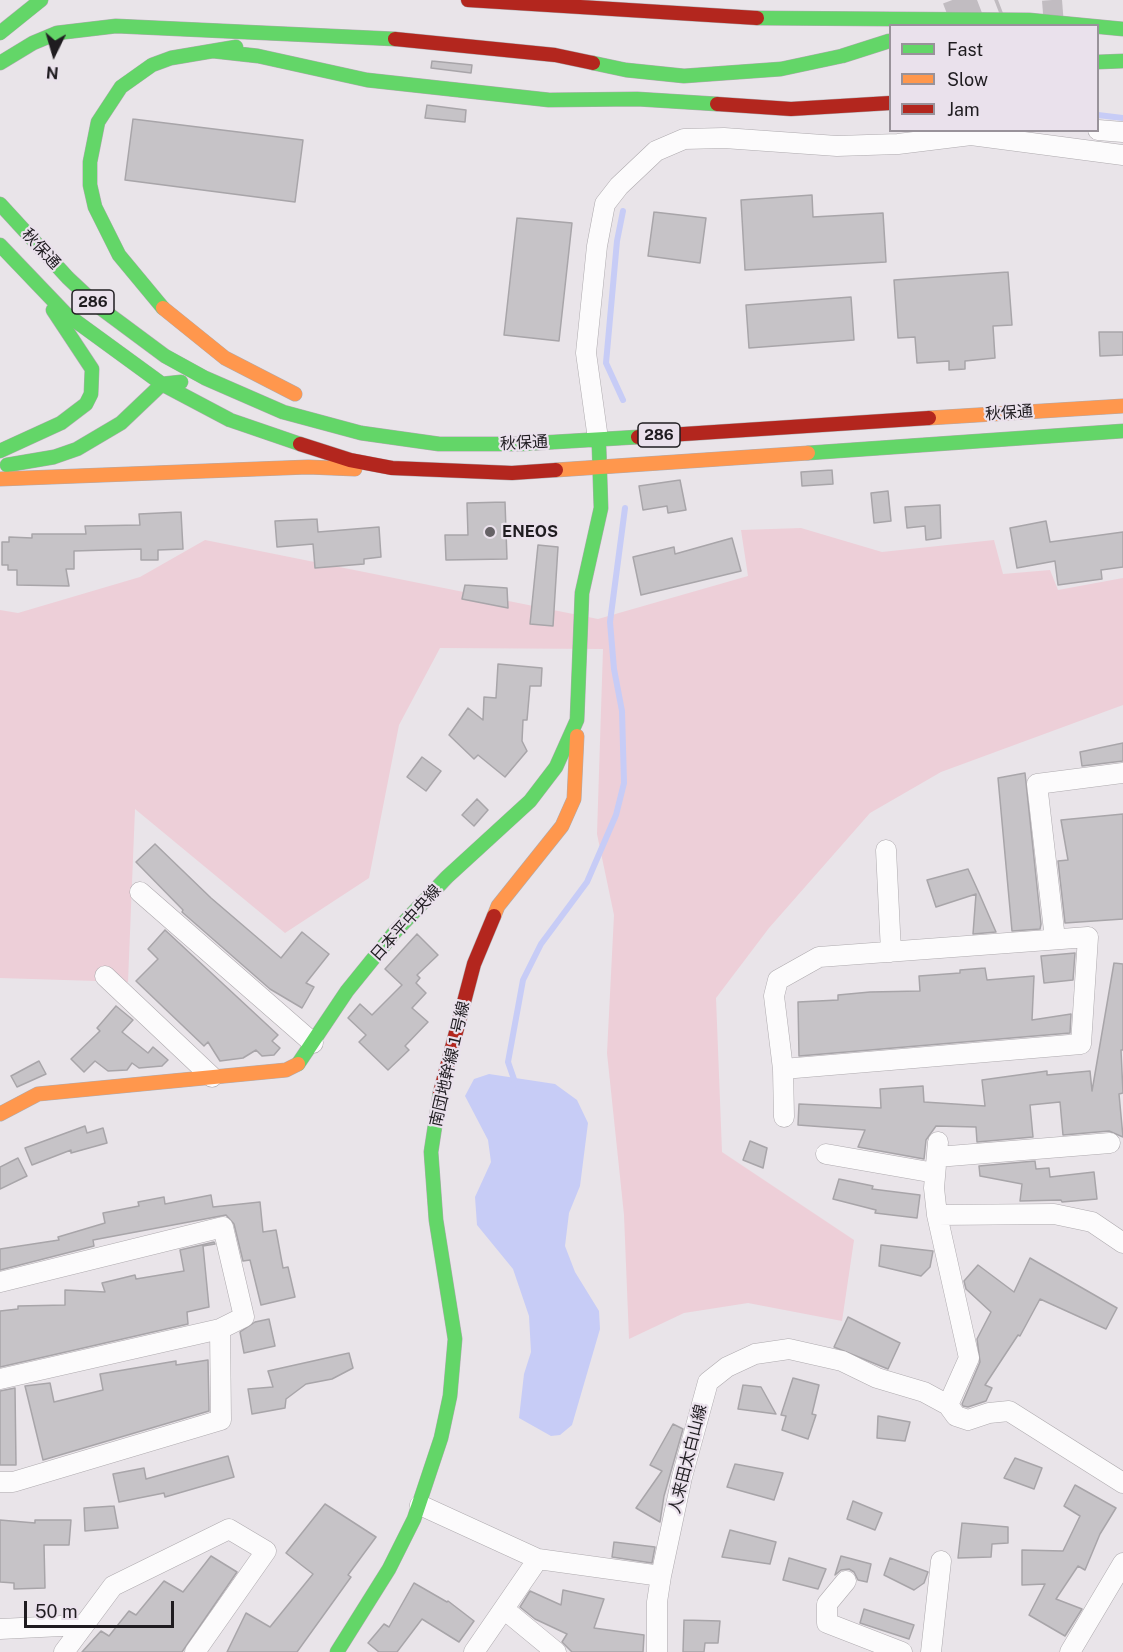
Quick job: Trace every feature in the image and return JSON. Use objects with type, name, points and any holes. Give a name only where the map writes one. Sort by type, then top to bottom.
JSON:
[{"type":"main road","points":[[0,33],[41,0]]},
{"type":"main road","points":[[468,0],[744,18],[1029,20],[1071,24]]},
{"type":"main road","points":[[0,63],[33,43],[57,33],[87,28],[146,26],[200,31],[371,36],[555,55],[626,70],[684,76]]},
{"type":"main road","points":[[1099,27],[1123,29]]},
{"type":"main road","points":[[200,31],[256,45],[357,63]]},
{"type":"main road","points":[[308,399],[255,376],[225,358],[166,312],[119,255],[95,207],[90,162],[98,122],[108,103],[121,87],[152,65],[191,53],[317,35]]},
{"type":"main road","points":[[549,100],[612,82],[781,69],[842,57],[889,41]]},
{"type":"main road","points":[[256,45],[370,50],[440,58]]},
{"type":"main road","points":[[256,45],[312,69]]},
{"type":"main road","points":[[211,50],[258,56],[367,80],[549,100],[637,99],[791,110],[889,103]]},
{"type":"main road","points":[[555,55],[612,82],[711,104]]},
{"type":"main road","points":[[1099,62],[1123,61]]},
{"type":"main road","name":"秋保通","points":[[0,204],[99,307],[165,356],[204,378],[283,412],[361,433],[439,444],[521,444],[1123,406]]},
{"type":"main road","name":"秋保通","points":[[0,245],[33,283],[96,338],[162,384],[230,420],[308,449],[392,468],[512,473],[1123,431]]},
{"type":"main road","points":[[0,451],[37,436],[75,414],[86,404],[93,382],[92,369],[86,357],[33,283]]},
{"type":"main road","points":[[0,466],[54,457],[99,438],[121,423],[162,384],[204,378]]},
{"type":"main road","points":[[374,420],[441,434],[521,444]]},
{"type":"main road","name":"日本平中央線","points":[[0,1114],[38,1094],[286,1070],[298,1064],[347,991],[394,933],[447,877],[530,801],[556,767],[577,720],[582,593],[601,508],[598,439]]},
{"type":"main road","points":[[0,478],[308,467],[437,471]]},
{"type":"main road","name":"南団地幹線１号線","points":[[420,1505],[441,1438],[450,1396],[455,1339],[436,1220],[431,1152],[436,1109],[474,964],[498,906],[562,826],[574,799],[577,720]]},
{"type":"main road","points":[[337,1652],[389,1569],[420,1505]]},
{"type":"street","points":[[1099,130],[1123,132]]},
{"type":"street","points":[[598,439],[586,353],[597,246],[605,204],[619,186],[656,151],[684,139],[724,138],[837,146],[898,144],[971,135],[1123,155]]},
{"type":"street","points":[[1055,939],[1037,784],[1123,773]]},
{"type":"street","points":[[886,850],[891,952]]},
{"type":"street","points":[[140,892],[313,1043]]},
{"type":"street","points":[[783,1069],[1081,1044],[1088,938],[819,957],[778,980],[774,996],[783,1069],[784,1117]]},
{"type":"street","points":[[105,976],[212,1077]]},
{"type":"street","points":[[826,1154],[937,1157],[1110,1143]]},
{"type":"street","points":[[937,1157],[937,1215],[969,1358],[948,1405]]},
{"type":"street","points":[[937,1215],[1054,1214],[1092,1222],[1123,1243]]},
{"type":"street","points":[[0,1282],[223,1227],[244,1317],[220,1329],[0,1379]]},
{"type":"street","points":[[0,1482],[13,1482],[221,1420],[220,1329]]},
{"type":"street","name":"人来田太白山線","points":[[657,1652],[657,1602],[661,1576],[682,1477],[708,1382],[728,1367],[755,1354],[789,1349],[842,1361],[877,1378],[924,1392],[948,1405],[956,1416],[968,1420],[989,1413],[1009,1411],[1123,1483]]},
{"type":"street","points":[[420,1505],[538,1559],[661,1576]]},
{"type":"street","points":[[64,1652],[82,1624],[112,1586],[230,1529],[267,1551],[195,1652]]},
{"type":"street","points":[[474,1652],[538,1559]]},
{"type":"street","points":[[931,1652],[941,1561]]},
{"type":"street","points":[[1070,1652],[1123,1563]]},
{"type":"street","points":[[846,1581],[826,1604],[827,1623],[902,1652]]},
{"type":"street","points":[[505,1610],[556,1652]]},
{"type":"street","points":[[0,1629],[82,1624]]},
{"type":"shaded area","points":[[801,528],[882,552],[994,540],[1003,574],[1050,570],[1058,590],[1123,578],[1123,705],[941,772],[870,813],[769,928],[716,998],[722,1152],[854,1240],[842,1321],[748,1303],[684,1313],[629,1339],[624,1215],[607,1053],[614,915],[597,834],[603,649],[440,648],[399,725],[369,878],[285,933],[135,809],[128,982],[0,978],[0,610],[18,613],[140,577],[205,540],[598,619],[748,576],[741,530]]},
{"type":"water","points":[[489,1074],[555,1084],[577,1100],[588,1123],[580,1186],[569,1213],[565,1246],[575,1272],[599,1311],[600,1329],[572,1425],[560,1435],[551,1436],[519,1418],[524,1374],[531,1352],[529,1316],[513,1269],[477,1225],[475,1197],[491,1162],[488,1140],[465,1096],[474,1079]]},
{"type":"building","points":[[432,61],[472,65],[471,73],[431,68]]},
{"type":"building","points":[[427,105],[466,110],[465,122],[425,118]]},
{"type":"building","points":[[133,119],[303,140],[295,202],[125,180]]},
{"type":"building","points":[[812,195],[813,217],[883,213],[886,262],[745,270],[741,200]]},
{"type":"building","points":[[654,212],[706,218],[700,263],[648,256]]},
{"type":"building","points":[[517,218],[572,223],[559,341],[504,335]]},
{"type":"building","points":[[1008,272],[1012,325],[993,326],[995,358],[965,361],[965,369],[949,370],[949,361],[917,363],[915,337],[898,338],[894,280]]},
{"type":"building","points":[[851,297],[854,340],[749,348],[746,305]]},
{"type":"building","points":[[1099,332],[1123,332],[1123,355],[1100,356]]},
{"type":"building","points":[[832,470],[833,484],[802,486],[801,472]]},
{"type":"building","points":[[680,480],[686,510],[668,513],[667,506],[643,510],[639,486]]},
{"type":"building","points":[[888,491],[891,521],[874,523],[871,493]]},
{"type":"building","points":[[505,502],[507,559],[446,560],[445,535],[468,535],[467,503]]},
{"type":"building","points":[[940,505],[941,538],[926,540],[925,526],[907,528],[905,507]]},
{"type":"building","points":[[181,512],[183,549],[158,550],[158,560],[141,560],[141,549],[74,551],[74,569],[66,569],[69,586],[17,585],[17,570],[8,570],[8,565],[2,565],[2,542],[9,542],[9,537],[32,538],[32,534],[86,534],[85,526],[140,525],[139,514]]},
{"type":"building","points":[[317,519],[318,532],[379,527],[381,557],[364,559],[364,564],[315,568],[313,544],[277,547],[275,521]]},
{"type":"building","points":[[1046,521],[1050,542],[1123,532],[1123,567],[1101,570],[1102,579],[1058,585],[1055,561],[1017,568],[1010,528]]},
{"type":"building","points":[[732,538],[741,571],[641,595],[633,557],[674,547],[675,554]]},
{"type":"building","points":[[538,545],[558,547],[553,626],[530,624]]},
{"type":"building","points":[[465,585],[507,588],[508,608],[462,599]]},
{"type":"building","points":[[498,664],[542,668],[541,686],[530,686],[527,720],[523,720],[522,741],[527,751],[505,777],[478,755],[474,759],[449,735],[468,708],[483,720],[484,697],[496,698]]},
{"type":"building","points":[[1123,743],[1123,761],[1082,766],[1080,752]]},
{"type":"building","points":[[422,757],[441,771],[426,791],[407,777]]},
{"type":"building","points":[[1025,773],[1041,924],[1040,929],[1012,931],[998,778]]},
{"type":"building","points":[[477,799],[488,810],[474,826],[462,815]]},
{"type":"building","points":[[1123,814],[1123,919],[1065,923],[1058,861],[1068,860],[1061,820]]},
{"type":"building","points":[[155,844],[211,898],[281,958],[302,932],[329,954],[306,983],[314,987],[302,1008],[270,989],[182,912],[183,910],[136,862]]},
{"type":"building","points":[[968,869],[996,932],[973,934],[976,894],[936,907],[927,880]]},
{"type":"building","points":[[165,930],[278,1035],[272,1041],[280,1048],[274,1055],[262,1056],[256,1050],[243,1058],[220,1061],[208,1042],[204,1046],[136,981],[158,959],[148,949]]},
{"type":"building","points":[[417,934],[438,955],[417,975],[420,978],[416,983],[426,993],[412,1008],[428,1022],[405,1046],[409,1050],[388,1070],[359,1042],[366,1035],[348,1018],[360,1004],[372,1015],[402,985],[385,969]]},
{"type":"building","points":[[1075,953],[1073,980],[1044,983],[1041,956]]},
{"type":"building","points":[[1114,963],[1123,964],[1123,1050],[1121,1050],[1123,1093],[1119,1094],[1123,1137],[1109,1131],[1063,1135],[1060,1102],[1030,1105],[1033,1137],[977,1142],[976,1127],[936,1126],[926,1140],[924,1159],[858,1147],[865,1130],[798,1125],[799,1104],[881,1108],[880,1089],[923,1086],[924,1102],[985,1106],[982,1080],[1047,1071],[1047,1075],[1090,1071],[1092,1091]]},
{"type":"building","points":[[985,968],[987,980],[1034,976],[1032,1020],[1071,1014],[1070,1033],[799,1056],[798,1002],[838,1000],[838,995],[870,992],[920,991],[919,976],[960,973],[960,970]]},
{"type":"building","points":[[116,1006],[133,1020],[122,1032],[148,1053],[153,1047],[168,1060],[162,1066],[139,1068],[132,1063],[127,1070],[108,1071],[95,1061],[84,1072],[71,1059],[100,1031],[97,1028]]},
{"type":"building","points":[[39,1061],[46,1074],[17,1087],[11,1076]]},
{"type":"building","points":[[85,1126],[87,1133],[103,1128],[107,1143],[71,1153],[71,1150],[32,1165],[25,1148]]},
{"type":"building","points":[[750,1141],[767,1148],[763,1168],[743,1160]]},
{"type":"building","points":[[18,1158],[27,1176],[0,1189],[0,1167]]},
{"type":"building","points":[[1035,1161],[1036,1169],[1049,1168],[1050,1177],[1094,1172],[1097,1199],[1062,1202],[1061,1200],[1020,1201],[1022,1184],[980,1176],[979,1166]]},
{"type":"building","points":[[839,1179],[873,1186],[872,1189],[920,1195],[917,1218],[875,1213],[876,1210],[833,1199]]},
{"type":"building","points":[[211,1195],[213,1207],[260,1202],[263,1232],[276,1230],[283,1268],[288,1267],[295,1297],[261,1305],[250,1260],[243,1261],[234,1224],[226,1215],[93,1240],[94,1246],[0,1270],[0,1249],[59,1240],[58,1237],[105,1223],[103,1213],[139,1206],[138,1202],[164,1197],[165,1204]]},
{"type":"building","points":[[214,1242],[215,1244],[203,1246],[209,1307],[187,1312],[188,1324],[0,1367],[0,1311],[18,1309],[18,1306],[65,1305],[65,1290],[105,1292],[102,1283],[135,1275],[136,1279],[184,1271],[180,1250]]},
{"type":"building","points":[[881,1245],[933,1251],[930,1267],[921,1276],[879,1266]]},
{"type":"building","points":[[1030,1258],[1117,1308],[1106,1329],[1040,1299],[1020,1336],[1018,1335],[985,1385],[992,1388],[986,1401],[968,1407],[963,1406],[980,1362],[977,1339],[991,1312],[966,1289],[964,1281],[978,1265],[1014,1292]]},
{"type":"building","points":[[848,1317],[900,1343],[888,1369],[834,1347]]},
{"type":"building","points":[[269,1319],[275,1346],[244,1353],[240,1332],[255,1322]]},
{"type":"building","points":[[349,1353],[353,1368],[332,1379],[306,1384],[286,1399],[285,1408],[252,1414],[248,1389],[273,1387],[268,1371]]},
{"type":"building","points":[[208,1360],[209,1411],[43,1460],[25,1386],[50,1383],[54,1402],[103,1390],[100,1374],[176,1361],[176,1365]]},
{"type":"building","points":[[793,1378],[819,1385],[812,1414],[816,1415],[808,1439],[782,1430],[786,1416],[781,1415]]},
{"type":"building","points":[[743,1385],[761,1387],[776,1414],[738,1409]]},
{"type":"building","points":[[15,1388],[16,1465],[0,1465],[0,1391]]},
{"type":"building","points":[[878,1416],[910,1422],[905,1441],[877,1438]]},
{"type":"building","points":[[673,1424],[683,1429],[664,1496],[660,1522],[636,1508],[662,1471],[650,1465]]},
{"type":"building","points":[[228,1456],[234,1477],[165,1497],[164,1493],[119,1502],[113,1474],[144,1468],[146,1479]]},
{"type":"building","points":[[1015,1458],[1042,1468],[1034,1489],[1004,1478]]},
{"type":"building","points":[[735,1464],[783,1473],[774,1500],[727,1487]]},
{"type":"building","points":[[1075,1485],[1116,1508],[1100,1534],[1085,1570],[1078,1566],[1056,1599],[1082,1609],[1065,1636],[1029,1615],[1045,1584],[1022,1585],[1022,1550],[1063,1551],[1080,1516],[1064,1506]]},
{"type":"building","points":[[853,1501],[882,1513],[875,1530],[847,1519]]},
{"type":"building","points":[[325,1504],[376,1537],[348,1575],[351,1577],[297,1652],[227,1652],[246,1613],[270,1627],[313,1574],[286,1553]]},
{"type":"building","points":[[114,1506],[118,1528],[85,1531],[84,1508]]},
{"type":"building","points":[[0,1520],[35,1523],[35,1520],[71,1520],[69,1545],[44,1545],[45,1588],[14,1589],[14,1583],[0,1582]]},
{"type":"building","points":[[962,1523],[1008,1527],[1008,1543],[992,1544],[991,1557],[958,1558]]},
{"type":"building","points":[[730,1530],[776,1542],[770,1564],[722,1557]]},
{"type":"building","points":[[614,1542],[655,1547],[652,1563],[612,1557]]},
{"type":"building","points":[[211,1556],[237,1572],[182,1652],[82,1652],[101,1631],[109,1636],[129,1611],[136,1615],[164,1581],[183,1592]]},
{"type":"building","points":[[841,1556],[871,1564],[867,1582],[858,1580],[854,1572],[849,1569],[841,1570],[835,1575]]},
{"type":"building","points":[[789,1558],[826,1569],[818,1589],[783,1580]]},
{"type":"building","points":[[890,1558],[928,1572],[924,1583],[914,1590],[884,1575]]},
{"type":"building","points":[[414,1583],[448,1601],[474,1621],[459,1642],[422,1619],[397,1652],[379,1652],[368,1643],[384,1624],[389,1627]]},
{"type":"building","points":[[563,1590],[604,1599],[594,1628],[644,1635],[643,1652],[572,1652],[562,1642],[567,1634],[535,1619],[520,1607],[530,1591],[561,1605]]},
{"type":"building","points":[[864,1609],[914,1625],[909,1639],[860,1623]]},
{"type":"building","points":[[684,1620],[720,1621],[718,1643],[705,1643],[704,1652],[683,1652]]},
{"type":"waterway","points":[[1099,115],[1123,118]]},
{"type":"waterway","points":[[623,211],[617,241],[606,363],[623,400]]},
{"type":"waterway","points":[[516,1085],[508,1062],[523,980],[541,944],[587,882],[616,815],[624,783],[622,711],[614,669],[610,622],[625,508]]},
{"type":"tunnel","points":[[949,19],[998,0]]},
{"type":"tunnel","points":[[1052,0],[1054,24]]},
{"type":"traffic: fast","points":[[0,33],[41,0]]},
{"type":"traffic: fast","points":[[757,18],[1029,20],[1071,24]]},
{"type":"traffic: fast","points":[[0,63],[33,43],[57,33],[116,26],[395,39]]},
{"type":"traffic: fast","points":[[1099,27],[1123,29]]},
{"type":"traffic: fast","points":[[593,63],[626,70],[684,76],[781,69],[842,56],[889,41]]},
{"type":"traffic: fast","points":[[163,308],[119,255],[95,207],[90,185],[90,162],[98,122],[121,87],[152,65],[171,58],[236,47]]},
{"type":"traffic: fast","points":[[213,51],[258,56],[367,80],[549,100],[637,99],[717,104]]},
{"type":"traffic: fast","points":[[1099,62],[1123,61]]},
{"type":"traffic: fast","points":[[0,204],[68,278],[99,307],[165,356],[205,378],[283,412],[361,433],[439,444],[521,444],[638,437]]},
{"type":"traffic: fast","points":[[0,245],[66,314],[162,384],[230,420],[300,444]]},
{"type":"traffic: fast","points":[[0,451],[61,423],[86,404],[91,394],[92,369],[53,310]]},
{"type":"traffic: fast","points":[[7,465],[54,457],[77,449],[121,423],[162,384],[181,382]]},
{"type":"traffic: fast","points":[[808,453],[1123,431]]},
{"type":"traffic: fast","points":[[298,1064],[347,991],[394,933],[447,877],[530,801],[556,767],[577,720],[582,593],[601,508],[599,447]]},
{"type":"traffic: fast","points":[[337,1652],[389,1569],[414,1519],[441,1438],[450,1396],[455,1339],[436,1220],[431,1152],[440,1093]]},
{"type":"traffic: slow","points":[[163,308],[225,358],[295,394]]},
{"type":"traffic: slow","points":[[929,418],[1123,406]]},
{"type":"traffic: slow","points":[[556,470],[808,453]]},
{"type":"traffic: slow","points":[[0,479],[308,467],[355,469]]},
{"type":"traffic: slow","points":[[494,916],[498,906],[562,826],[574,799],[577,736]]},
{"type":"traffic: slow","points":[[0,1114],[38,1094],[286,1070],[298,1064]]},
{"type":"traffic: jam","points":[[468,0],[757,18]]},
{"type":"traffic: jam","points":[[395,39],[555,55],[593,63]]},
{"type":"traffic: jam","points":[[717,104],[791,109],[889,103]]},
{"type":"traffic: jam","points":[[638,437],[929,418]]},
{"type":"traffic: jam","points":[[300,444],[350,460],[392,468],[512,473],[556,470]]},
{"type":"traffic: jam","points":[[440,1093],[474,964],[494,916]]},
{"type":"place","name":"ENEOS","points":[[490,532]]}]
